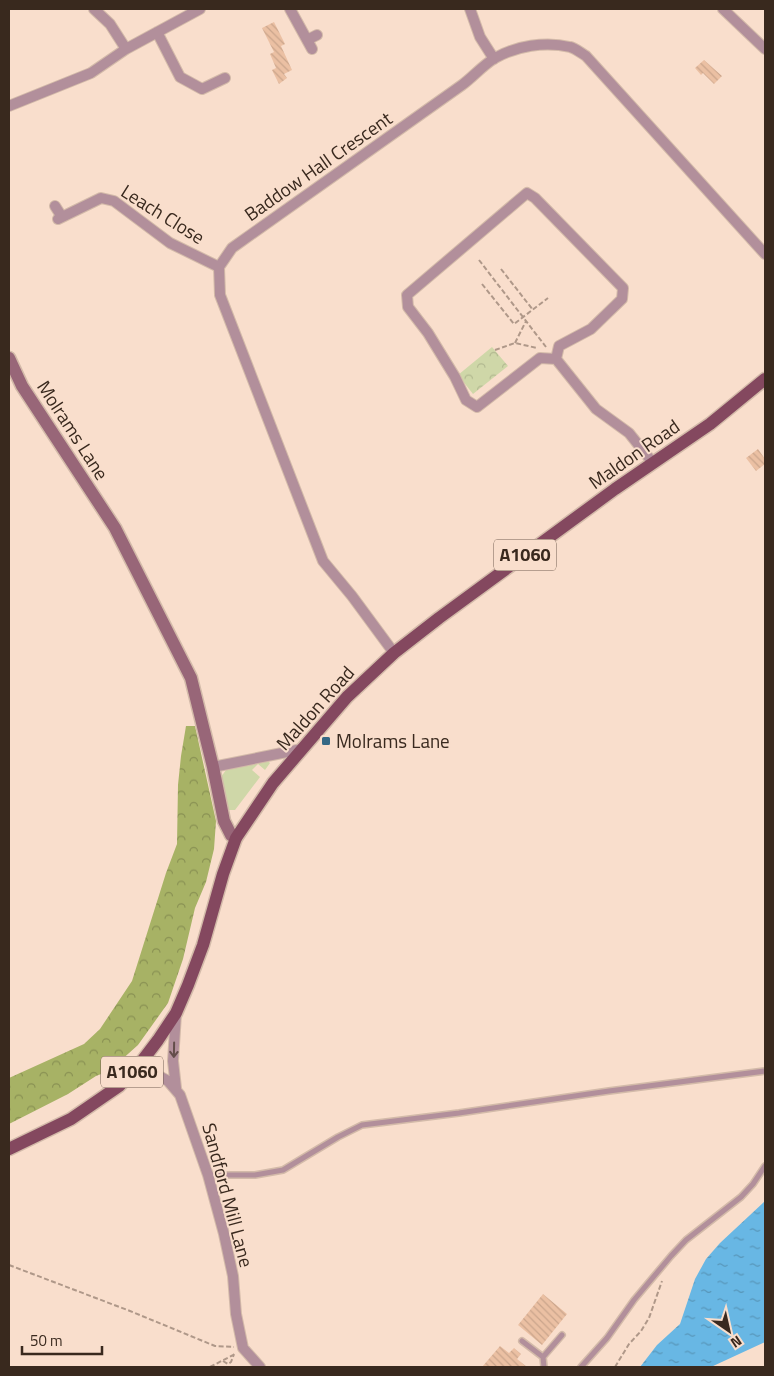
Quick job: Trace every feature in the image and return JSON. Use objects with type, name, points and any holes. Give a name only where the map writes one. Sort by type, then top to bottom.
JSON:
[{"type":"main road","name":"Maldon Road","points":[[9,1149],[71,1118],[119,1086],[139,1065],[176,1013],[203,945],[223,874],[236,838],[273,783],[347,697],[394,653],[615,489],[710,424],[765,379]]},
{"type":"street","points":[[94,9],[110,24],[126,49]]},
{"type":"street","points":[[9,106],[91,73],[126,49],[200,9]]},
{"type":"street","points":[[290,9],[310,45],[317,35]]},
{"type":"street","points":[[470,9],[480,37],[494,59]]},
{"type":"street","points":[[723,9],[765,49]]},
{"type":"street","points":[[157,32],[180,77],[202,89],[225,78]]},
{"type":"street","name":"Baddow Hall Crescent","points":[[219,267],[232,248],[462,85],[494,59],[525,47],[550,45],[572,47],[586,56],[765,254]]},
{"type":"street","points":[[527,193],[535,198],[623,288],[624,294],[622,299],[591,329],[560,346],[553,356],[540,358],[477,407],[466,400],[455,377],[428,333],[408,308],[407,295],[527,193]]},
{"type":"street","name":"Leach Close","points":[[55,206],[60,218],[101,198],[114,200],[170,243],[219,267]]},
{"type":"street","points":[[219,267],[220,295],[323,561],[352,596],[394,653]]},
{"type":"street","points":[[553,356],[596,409],[629,432],[653,463]]},
{"type":"street","name":"Molrams Lane","points":[[9,358],[22,386],[115,528],[187,669],[191,678],[213,767],[224,821],[231,835],[236,838]]},
{"type":"street","points":[[213,767],[302,749]]},
{"type":"street","name":"Sandford Mill Lane","points":[[176,1013],[174,1061],[176,1088],[208,1175],[224,1234],[232,1276],[239,1351]]},
{"type":"street","points":[[139,1065],[168,1081],[176,1088]]},
{"type":"street","points":[[239,1351],[260,1367]]},
{"type":"lane","points":[[208,1175],[255,1175],[283,1170],[362,1125],[765,1071]]},
{"type":"lane","points":[[581,1367],[607,1338],[634,1300],[671,1256],[686,1240],[740,1197],[753,1184],[765,1166]]},
{"type":"lane","points":[[544,1367],[544,1357],[562,1335]]},
{"type":"lane","points":[[522,1341],[544,1357]]},
{"type":"path","points":[[478,260],[553,356]]},
{"type":"path","points":[[501,269],[533,310]]},
{"type":"path","points":[[482,284],[514,324],[548,298]]},
{"type":"path","points":[[514,344],[526,321]]},
{"type":"path","points":[[495,350],[514,344],[534,347],[553,356]]},
{"type":"path","points":[[9,1265],[215,1346],[239,1351]]},
{"type":"path","points":[[615,1367],[629,1344],[642,1331],[649,1318],[663,1278]]},
{"type":"path","points":[[222,1361],[228,1364],[239,1351]]},
{"type":"path","points":[[210,1367],[239,1351]]},
{"type":"green space","points":[[492,347],[508,366],[473,394],[458,375]]},
{"type":"green space","points":[[186,726],[195,726],[216,821],[214,849],[206,882],[195,908],[183,959],[168,1003],[138,1045],[109,1071],[96,1076],[68,1094],[9,1124],[9,1078],[84,1044],[100,1029],[132,981],[177,844],[178,785]]},
{"type":"green space","points":[[268,761],[270,763],[265,770],[258,764],[252,770],[260,777],[235,810],[227,810],[221,777],[226,770]]},
{"type":"water","points":[[765,1201],[765,1342],[711,1367],[640,1367],[657,1345],[680,1324],[695,1279],[706,1259],[720,1243]]},
{"type":"building","points":[[274,22],[285,44],[281,46],[292,70],[284,74],[287,78],[279,84],[272,70],[276,68],[270,54],[274,52],[262,28]]},
{"type":"building","points":[[704,60],[722,76],[714,84],[695,68]]},
{"type":"building","points":[[758,449],[765,459],[765,464],[756,471],[746,458]]},
{"type":"building","points":[[543,1294],[567,1314],[542,1345],[518,1325]]},
{"type":"building","points":[[500,1346],[509,1353],[514,1348],[521,1354],[517,1359],[527,1367],[482,1367]]},
{"type":"place","name":"Molrams Lane","points":[[326,741]]}]
